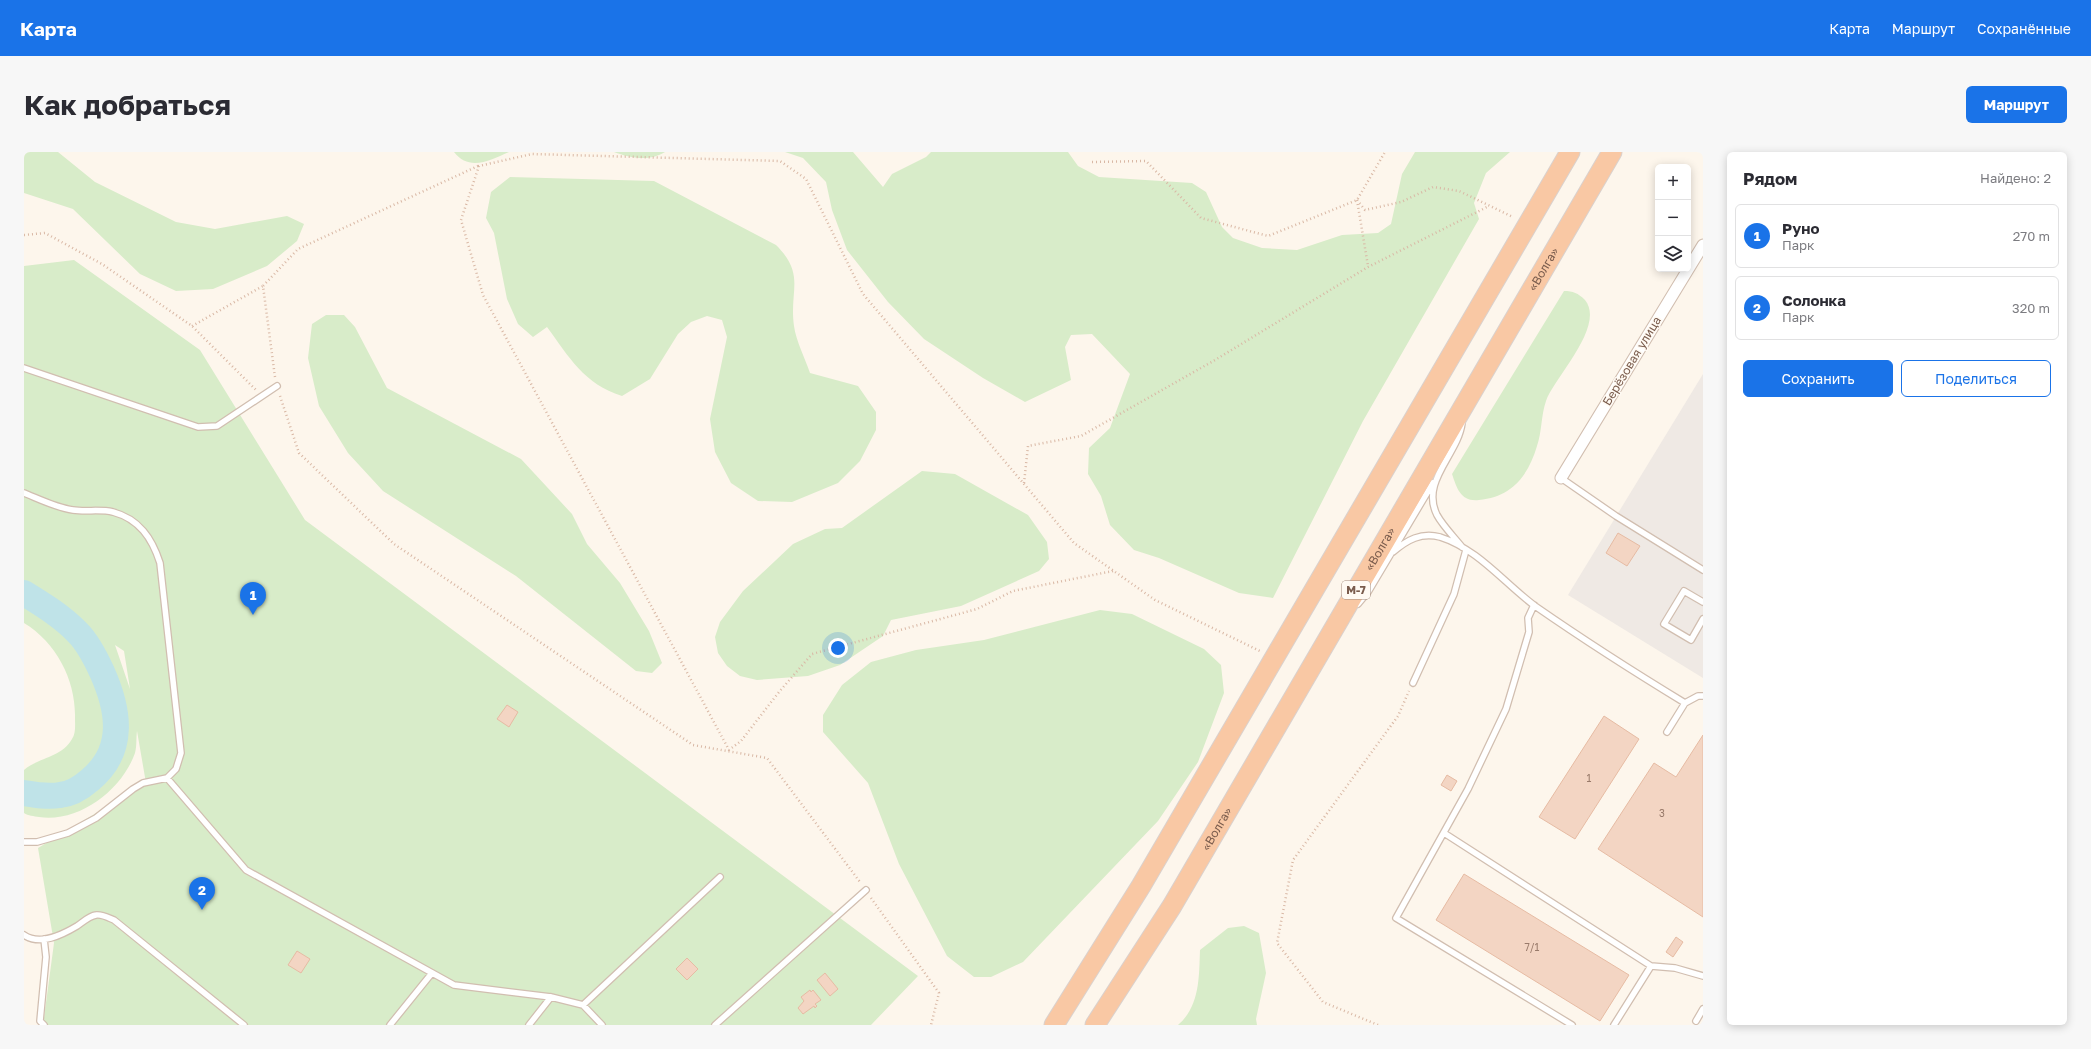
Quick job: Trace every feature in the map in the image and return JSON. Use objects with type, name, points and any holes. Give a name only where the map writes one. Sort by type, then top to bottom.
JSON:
[{"type":"highway","points":[[1054,1025],[1141,886],[1570,152]]},
{"type":"highway","name":"«Волга»","points":[[1095,1025],[1172,906],[1612,152]]},
{"type":"street","name":"Берёзовая улица","points":[[1561,478],[1703,245]]},
{"type":"lane","points":[[24,368],[198,427],[217,426],[277,386]]},
{"type":"lane","points":[[1337,623],[1347,616],[1368,592],[1434,483],[1461,431],[1464,406]]},
{"type":"lane","points":[[1561,478],[1616,516],[1703,570]]},
{"type":"lane","points":[[1434,483],[1433,500],[1437,514],[1464,549]]},
{"type":"lane","points":[[24,493],[72,510],[112,512],[128,518],[139,525],[155,546],[160,563],[181,753],[176,769],[167,778],[143,784],[132,789],[96,818],[68,833],[37,842],[24,842]]},
{"type":"lane","points":[[1393,552],[1408,540],[1421,535],[1439,537],[1464,549],[1534,605],[1685,703]]},
{"type":"lane","points":[[1413,683],[1454,594],[1464,549]]},
{"type":"lane","points":[[1703,602],[1684,590],[1664,624],[1691,640],[1703,620]]},
{"type":"lane","points":[[1534,605],[1528,618],[1529,632],[1506,709],[1468,789],[1396,918],[1572,1025]]},
{"type":"lane","points":[[1667,732],[1685,703],[1698,696],[1703,696]]},
{"type":"lane","points":[[167,778],[246,870],[454,985],[551,997],[583,1005],[602,1025]]},
{"type":"lane","points":[[1444,833],[1651,966],[1675,968],[1703,976]]},
{"type":"lane","points":[[583,1005],[720,877]]},
{"type":"lane","points":[[715,1025],[866,890]]},
{"type":"lane","points":[[24,935],[30,939],[53,938],[96,915],[114,920],[244,1025]]},
{"type":"lane","points":[[44,939],[46,957],[40,1020],[44,1025]]},
{"type":"lane","points":[[1614,1025],[1651,966]]},
{"type":"lane","points":[[390,1025],[432,973]]},
{"type":"lane","points":[[529,1025],[551,997]]},
{"type":"lane","points":[[1696,1021],[1703,1009]]},
{"type":"path","points":[[1092,162],[1146,161],[1200,218],[1268,236],[1357,200],[1384,152]]},
{"type":"path","points":[[192,326],[263,286],[298,250],[479,166],[532,154],[780,161],[806,179],[863,294],[1074,543],[1155,600],[1274,658]]},
{"type":"path","points":[[479,166],[461,220],[483,296],[729,750]]},
{"type":"path","points":[[1357,200],[1365,210],[1401,202],[1433,187],[1459,191],[1528,224]]},
{"type":"path","points":[[1357,200],[1368,267]]},
{"type":"path","points":[[1024,483],[1028,446],[1081,436],[1215,360],[1368,267],[1489,206]]},
{"type":"path","points":[[24,235],[45,233],[102,264],[192,326],[262,396]]},
{"type":"path","points":[[263,286],[277,386],[299,453],[394,544],[694,745],[729,750],[767,758],[866,890],[939,993],[931,1025]]},
{"type":"path","points":[[729,750],[741,741],[779,692],[812,654],[977,609],[1013,591],[1113,571]]},
{"type":"path","points":[[1378,1025],[1323,1002],[1277,943],[1292,860],[1398,716],[1413,683]]},
{"type":"shaded area","points":[[1703,374],[1703,678],[1568,595]]},
{"type":"green space","points":[[24,152],[58,152],[95,182],[176,222],[215,229],[287,216],[304,224],[297,241],[267,266],[213,289],[176,291],[140,274],[73,209],[24,193]]},
{"type":"green space","points":[[454,152],[509,152],[488,161],[473,163],[466,162]]},
{"type":"green space","points":[[614,152],[665,152],[653,157],[640,158]]},
{"type":"green space","points":[[785,152],[853,152],[883,187],[892,174],[926,157],[931,152],[1068,152],[1078,166],[1099,177],[1192,183],[1206,192],[1222,227],[1233,238],[1262,248],[1297,250],[1342,235],[1378,233],[1391,224],[1402,174],[1415,152],[1510,152],[1486,173],[1474,203],[1479,219],[1363,421],[1273,598],[1239,593],[1159,558],[1134,550],[1110,525],[1101,496],[1088,474],[1089,448],[1110,428],[1130,374],[1092,334],[1071,335],[1065,347],[1071,380],[1025,402],[983,378],[924,339],[888,302],[847,250],[832,210],[826,182],[803,158]]},
{"type":"green space","points":[[510,177],[654,181],[776,245],[791,265],[794,274],[794,326],[810,373],[858,386],[876,412],[876,430],[860,461],[838,483],[792,502],[758,501],[731,483],[715,452],[710,419],[727,337],[722,320],[707,316],[691,322],[678,334],[650,379],[622,396],[609,391],[587,377],[570,359],[547,327],[533,337],[518,324],[507,299],[494,233],[486,218],[491,192]]},
{"type":"green space","points":[[74,260],[200,350],[305,520],[918,976],[871,1025],[43,1025],[54,943],[38,848],[146,783],[137,731],[136,750],[129,767],[109,791],[97,801],[84,809],[69,815],[39,817],[24,813],[24,770],[36,762],[62,750],[72,739],[75,726],[72,690],[62,664],[46,641],[36,631],[24,623],[24,266]],"holes":[[[115,645],[124,651],[130,689]]]},
{"type":"green space","points":[[1564,291],[1575,293],[1585,300],[1590,311],[1589,324],[1576,352],[1546,401],[1539,441],[1529,467],[1517,483],[1501,495],[1479,500],[1468,499],[1464,497],[1458,489],[1452,474]]},
{"type":"green space","points":[[326,315],[344,315],[355,327],[387,388],[521,459],[572,514],[587,544],[620,583],[649,631],[662,663],[652,673],[636,671],[516,576],[383,491],[348,453],[319,406],[308,358],[312,324]]},
{"type":"green space","points":[[922,471],[955,474],[1028,515],[1047,542],[1049,559],[1039,571],[961,606],[891,620],[883,636],[840,665],[808,676],[757,680],[740,676],[727,666],[718,653],[715,637],[720,622],[743,591],[793,544],[825,529],[842,528]]},
{"type":"green space","points":[[1100,610],[1132,614],[1204,649],[1221,665],[1224,693],[1198,762],[1158,821],[1023,962],[991,977],[974,977],[947,956],[899,864],[868,783],[823,732],[823,715],[842,685],[871,662],[916,650],[984,640]]},
{"type":"green space","points":[[1244,926],[1259,933],[1266,973],[1256,1019],[1257,1025],[1178,1025],[1191,1009],[1197,990],[1200,950],[1228,928]]},
{"type":"building","points":[[1618,533],[1640,546],[1627,566],[1606,553]]},
{"type":"building","points":[[507,705],[518,712],[509,727],[497,719]]},
{"type":"building","points":[[1604,716],[1639,739],[1575,839],[1539,817]]},
{"type":"building","points":[[1703,735],[1703,917],[1598,849],[1654,763],[1676,777]]},
{"type":"building","points":[[1447,775],[1457,781],[1451,791],[1441,785]]},
{"type":"building","points":[[1464,874],[1629,975],[1600,1021],[1436,920]]},
{"type":"building","points":[[1676,937],[1683,942],[1673,957],[1666,952]]},
{"type":"building","points":[[297,951],[310,959],[301,973],[288,965]]},
{"type":"building","points":[[687,958],[698,969],[687,980],[676,969]]},
{"type":"building","points":[[825,973],[838,989],[830,996],[817,980]]},
{"type":"building","points":[[810,990],[811,992],[813,990],[821,1000],[815,1004],[817,1006],[815,1008],[814,1006],[803,1014],[798,1008],[804,1001],[801,997]]},
{"type":"waterway","points":[[24,593],[59,616],[82,637],[100,667],[108,686],[115,715],[116,729],[114,743],[102,768],[83,785],[72,792],[56,796],[24,793]]},
{"type":"place","name":"Руно","points":[[253,615]]},
{"type":"place","name":"Солонка","points":[[202,910]]}]
